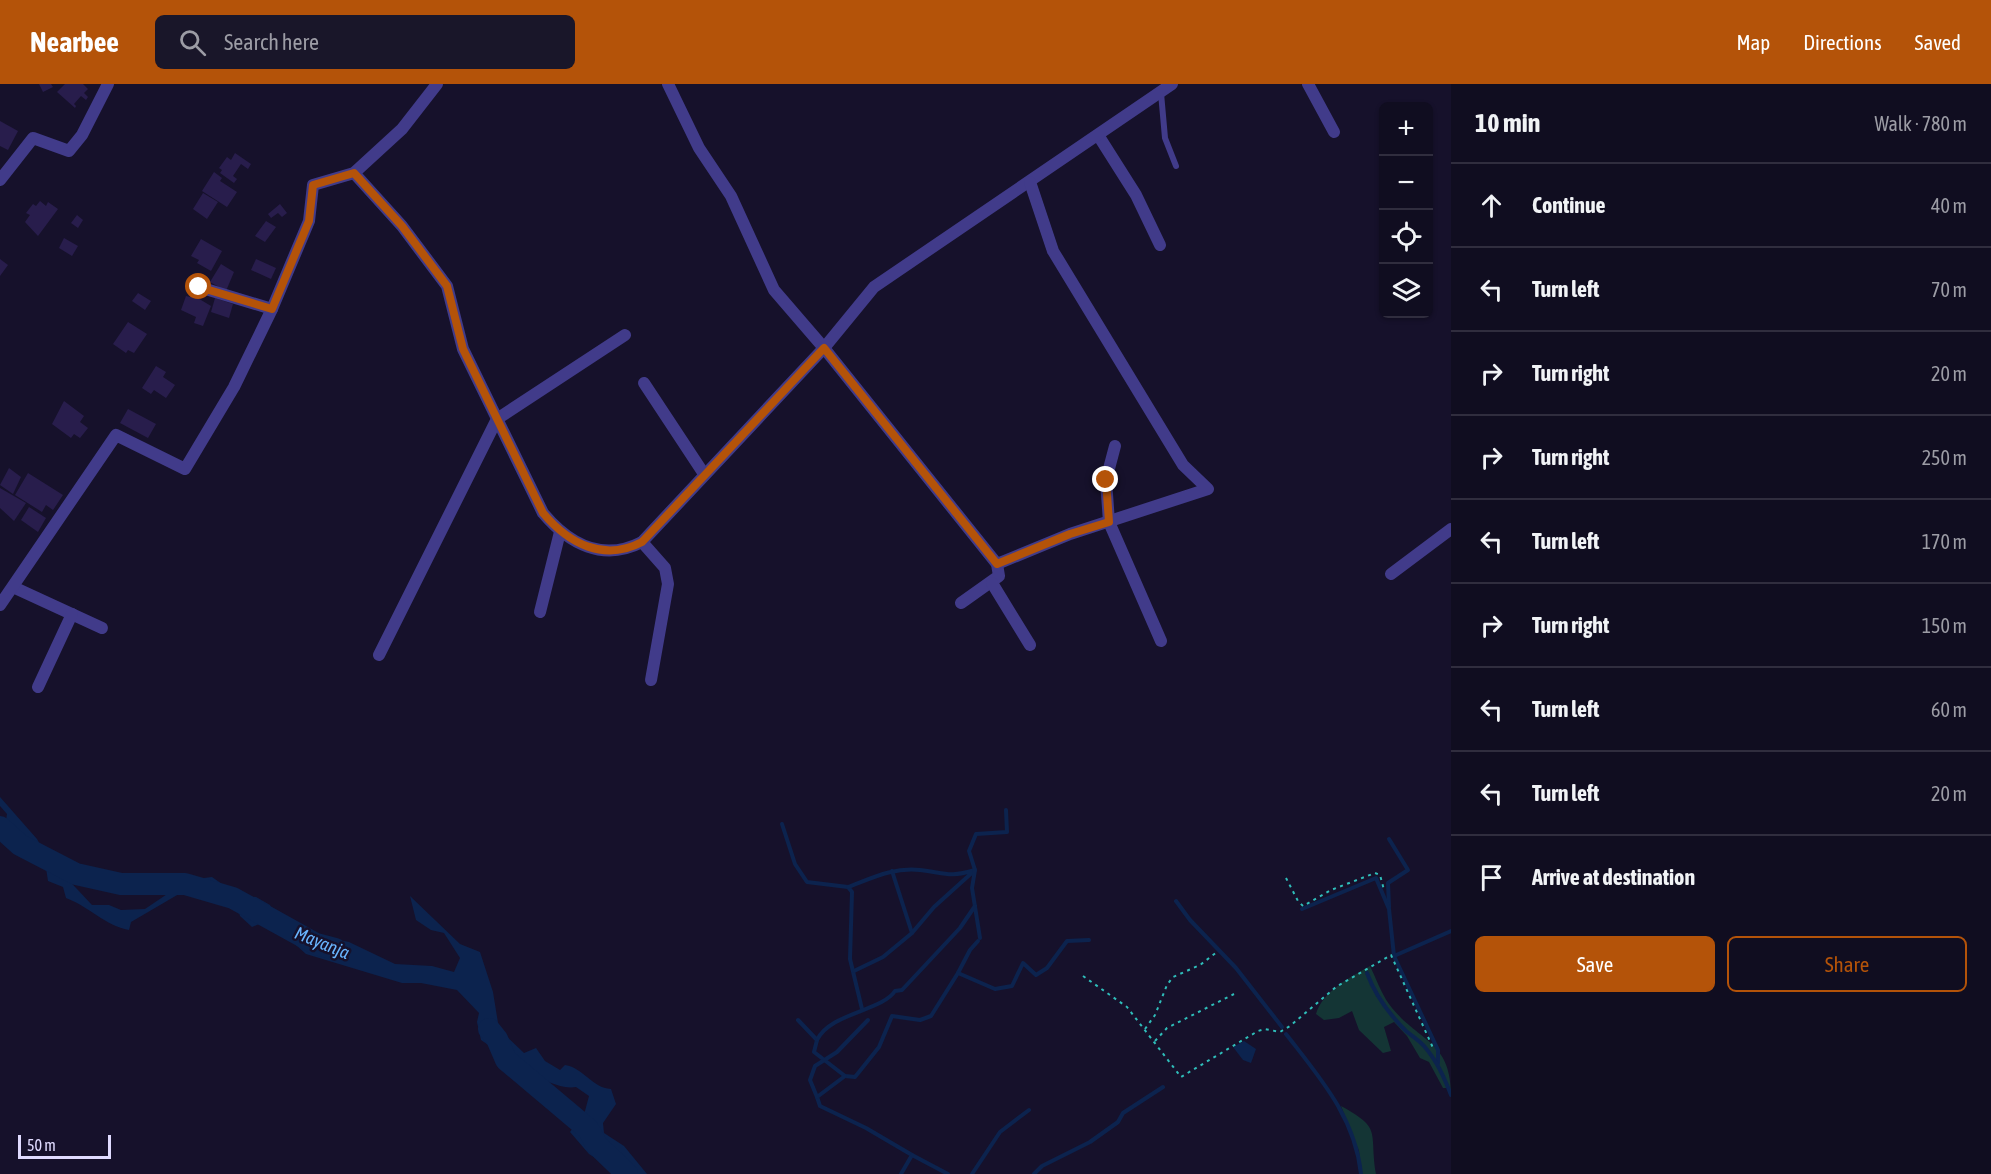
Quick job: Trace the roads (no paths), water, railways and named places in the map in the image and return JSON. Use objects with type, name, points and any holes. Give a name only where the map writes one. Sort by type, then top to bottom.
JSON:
[{"type":"street","points":[[0,180],[33,138],[69,151],[82,135],[108,84]]},
{"type":"street","points":[[0,605],[116,435],[185,469],[234,387],[272,309],[309,221],[313,185],[354,173],[402,129],[437,84]]},
{"type":"street","points":[[668,84],[699,148],[731,196],[774,290],[824,348],[997,564],[999,576],[961,603]]},
{"type":"street","points":[[354,173],[402,226],[447,286],[463,349],[543,513],[560,532],[598,552],[634,546],[642,542],[824,348],[874,287],[1172,84]]},
{"type":"street","points":[[1308,84],[1334,132]]},
{"type":"street","points":[[1098,135],[1136,195],[1160,245]]},
{"type":"street","points":[[997,564],[1070,534],[1208,489],[1183,465],[1053,250],[1030,182]]},
{"type":"street","points":[[199,287],[272,309]]},
{"type":"street","points":[[379,655],[496,419],[625,335]]},
{"type":"street","points":[[644,383],[704,474]]},
{"type":"street","points":[[1115,446],[1106,480],[1109,522],[1161,641]]},
{"type":"street","points":[[1391,574],[1451,530]]},
{"type":"street","points":[[540,612],[560,532]]},
{"type":"street","points":[[642,542],[665,568],[668,584],[651,680]]},
{"type":"street","points":[[992,583],[1030,645]]},
{"type":"street","points":[[13,587],[102,628]]},
{"type":"street","points":[[38,687],[72,614]]},
{"type":"lane","points":[[1161,93],[1165,138],[1176,166]]},
{"type":"water","points":[[0,797],[37,839],[47,857],[92,905],[109,905],[121,910],[145,909],[188,880],[212,877],[239,896],[256,897],[270,905],[284,930],[298,939],[324,937],[349,942],[395,964],[432,966],[454,972],[460,958],[444,933],[431,930],[416,920],[410,896],[460,944],[480,952],[493,992],[499,1029],[524,1053],[536,1048],[545,1061],[560,1070],[565,1065],[572,1067],[598,1085],[611,1089],[616,1104],[603,1123],[604,1133],[624,1146],[647,1174],[621,1174],[589,1154],[570,1132],[585,1111],[589,1096],[576,1087],[553,1084],[541,1078],[481,1040],[477,1022],[479,1013],[457,990],[421,983],[402,983],[306,954],[268,920],[252,927],[240,916],[238,909],[208,886],[184,891],[131,922],[129,930],[121,928],[66,898],[63,887],[48,881],[46,868],[5,827],[7,814],[0,806]]},
{"type":"water","points":[[1244,1041],[1256,1049],[1251,1063],[1243,1060],[1233,1047]]},
{"type":"waterway","points":[[980,938],[972,888],[975,870],[969,851],[976,834],[1007,832],[1006,810]]},
{"type":"waterway","points":[[782,824],[795,864],[807,882],[848,887],[852,892],[850,959],[862,1009]]},
{"type":"waterway","name":"Mayanja","points":[[0,827],[20,845],[76,874],[121,884],[185,884],[233,898],[316,944],[335,949]]},
{"type":"waterway","points":[[1389,839],[1408,870],[1388,883],[1389,907]]},
{"type":"waterway","points":[[848,887],[901,870],[953,874],[975,870],[934,907],[912,933],[883,957],[854,971]]},
{"type":"waterway","points":[[892,871],[912,933]]},
{"type":"waterway","points":[[1302,909],[1376,878],[1389,909],[1394,956],[1438,1050],[1438,1063]]},
{"type":"waterway","points":[[1176,901],[1190,920],[1236,968],[1282,1027]]},
{"type":"waterway","points":[[817,1040],[833,1024],[879,1003],[895,991],[902,990],[960,928],[975,906]]},
{"type":"waterway","points":[[1394,956],[1451,931]]},
{"type":"waterway","points":[[798,1020],[817,1040],[814,1052],[845,1076],[855,1077],[879,1047],[892,1016],[920,1020],[931,1016],[958,973],[995,989],[1012,986],[1023,963],[1036,975],[1047,968],[1067,941],[1089,940]]},
{"type":"waterway","points":[[958,973],[970,950],[978,941]]},
{"type":"waterway","points":[[1367,973],[1378,997],[1388,1011],[1433,1057],[1451,1095]]},
{"type":"waterway","points":[[817,1097],[810,1080],[815,1066],[837,1052],[868,1020]]},
{"type":"waterway","name":"Mayanja","points":[[489,1029],[497,1039],[506,1060],[588,1129],[597,1145],[627,1174]]},
{"type":"waterway","points":[[1286,1034],[1323,1083],[1344,1116],[1352,1134],[1361,1174]]},
{"type":"waterway","points":[[845,1076],[817,1097],[820,1106],[866,1128],[912,1155],[901,1174]]},
{"type":"waterway","points":[[1034,1174],[1042,1166],[1090,1142],[1118,1122],[1123,1113],[1163,1087]]},
{"type":"waterway","points":[[972,1174],[1000,1132],[1029,1110]]},
{"type":"waterway","points":[[912,1155],[948,1174]]}]
